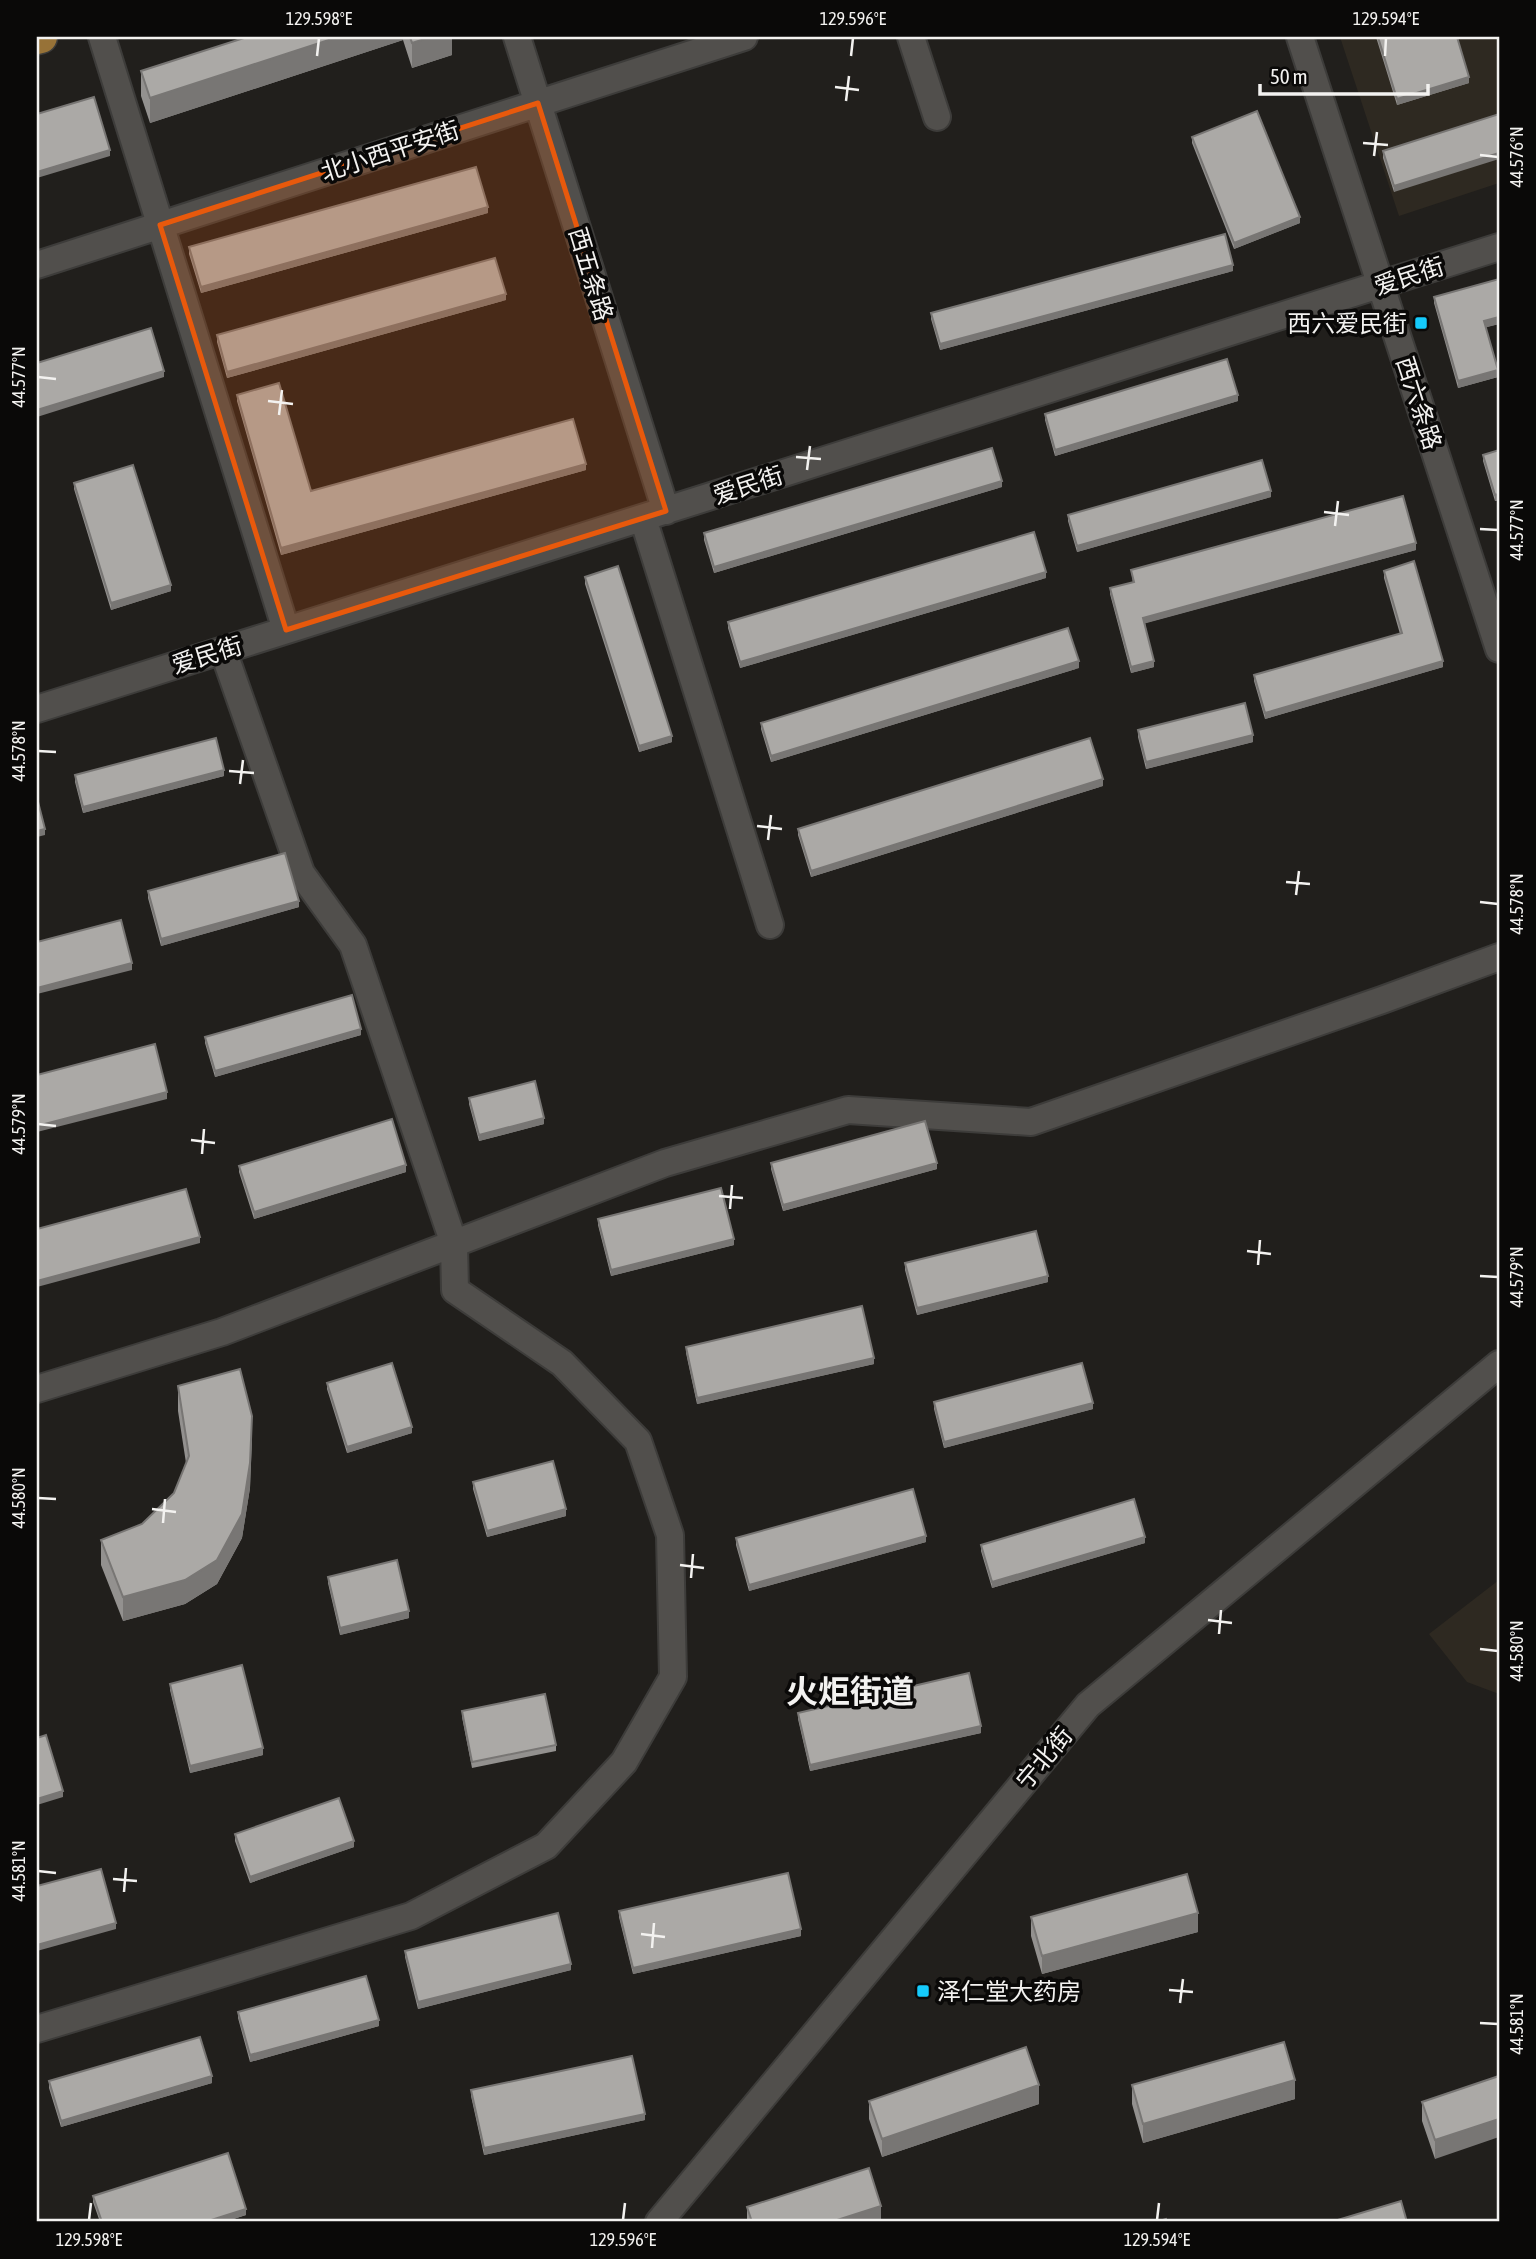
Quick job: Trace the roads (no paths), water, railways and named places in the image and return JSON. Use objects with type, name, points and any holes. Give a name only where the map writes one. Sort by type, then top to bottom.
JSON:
[{"type":"street","points":[[102,37],[286,630]]},
{"type":"street","name":"西五条路","points":[[517,37],[538,103],[770,925]]},
{"type":"street","name":"北小西平安街","points":[[37,265],[744,37]]},
{"type":"street","points":[[911,37],[937,117]]},
{"type":"street","name":"西六条路","points":[[1300,37],[1499,649]]},
{"type":"street","name":"爱民街","points":[[37,709],[1499,247]]},
{"type":"street","points":[[37,2029],[411,1916],[547,1846],[624,1762],[673,1677],[670,1535],[638,1441],[562,1363],[455,1290],[454,1244],[354,945],[302,873],[223,650]]},
{"type":"street","points":[[37,1389],[222,1332],[666,1163],[848,1110],[1031,1122],[1499,957]]},
{"type":"street","name":"宁北街","points":[[659,2222],[1088,1705],[1499,1364]]},
{"type":"place","name":"西六爱民街","points":[[1421,323]]},
{"type":"place","name":"泽仁堂大药房","points":[[923,1991]]},
{"type":"district","name":"火炬街道","points":[[850,1691]]}]
